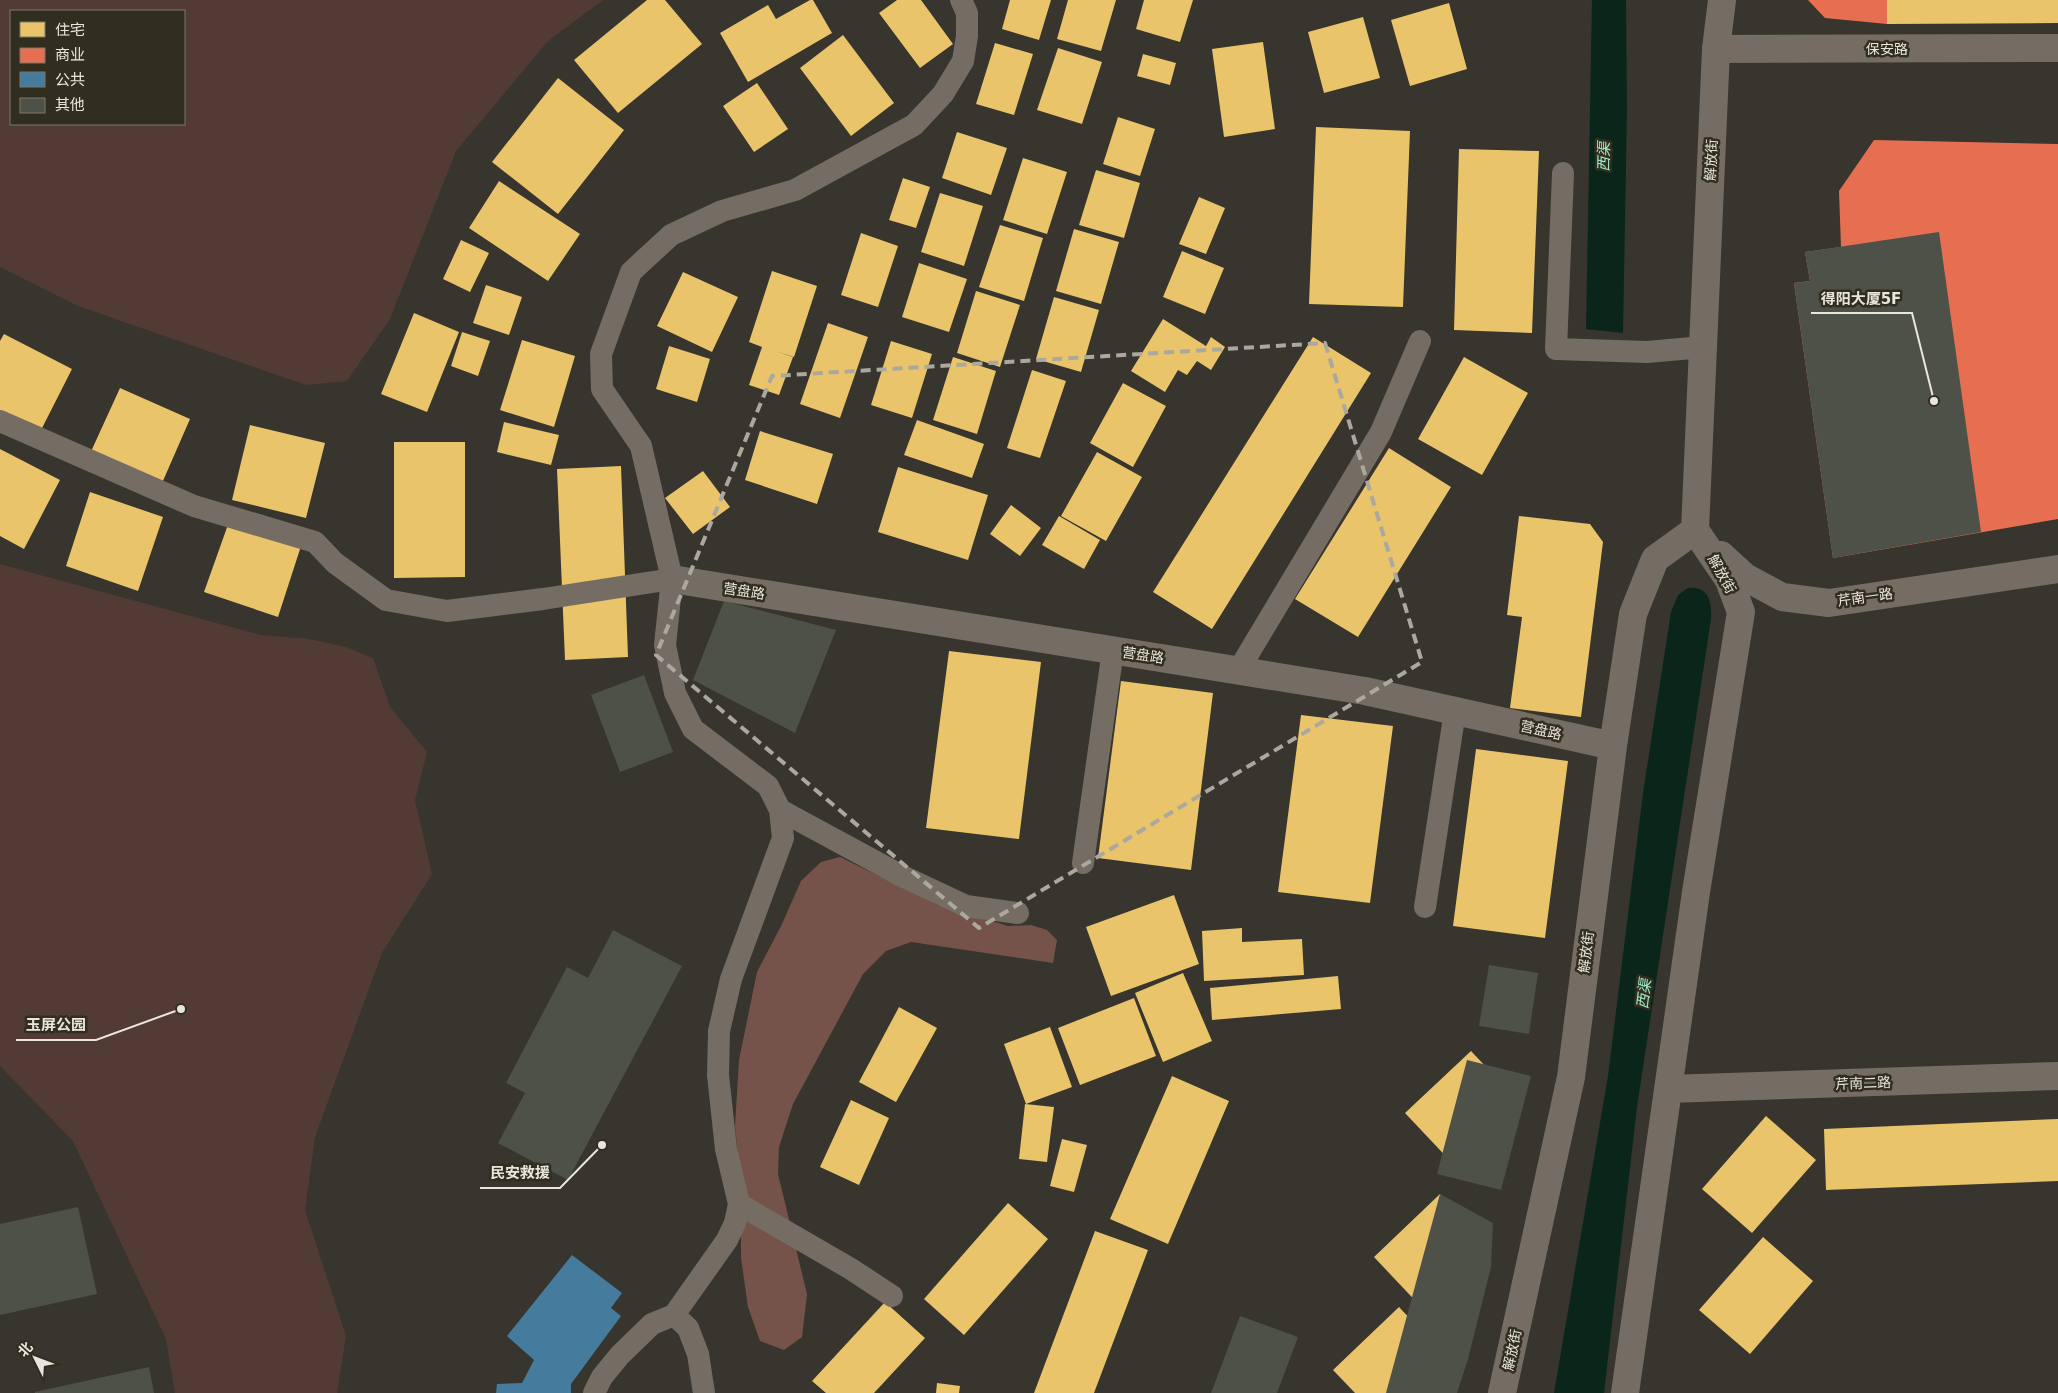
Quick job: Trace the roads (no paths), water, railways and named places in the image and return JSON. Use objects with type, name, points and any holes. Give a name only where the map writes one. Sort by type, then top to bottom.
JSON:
[{"type":"street","name":"解放街","points":[[1625,1393],[1696,892],[1741,612],[1729,580],[1695,530],[1716,49],[1722,0]]},
{"type":"street","name":"保安路","points":[[1716,49],[2058,48]]},
{"type":"street","name":"解放街","points":[[1502,1393],[1571,1076],[1612,746],[1633,614],[1642,587],[1655,559],[1695,530]]},
{"type":"street","name":"芹南一路","points":[[1695,530],[1744,577],[1782,597],[1830,603],[2058,569]]},
{"type":"street","name":"营盘路","points":[[672,580],[1365,691],[1612,746]]},
{"type":"street","name":"芹南二路","points":[[1668,1089],[2058,1076]]},
{"type":"lane","points":[[594,1393],[602,1377],[620,1355],[652,1324],[674,1315],[727,1240],[735,1223],[740,1204],[726,1149],[718,1076],[719,1031],[731,980],[783,838],[780,810],[768,786],[693,729],[675,693],[665,646],[672,580],[641,446],[602,389],[601,354],[631,272],[671,234],[722,211],[795,190],[914,125],[943,94],[963,61],[967,36],[966,13],[961,0]]},
{"type":"lane","points":[[1563,173],[1556,349],[1648,352],[1702,347]]},
{"type":"lane","points":[[1238,670],[1381,432],[1420,341]]},
{"type":"lane","points":[[0,421],[105,465],[194,506],[314,542],[335,563],[386,600],[448,611],[672,580]]},
{"type":"lane","points":[[1083,862],[1113,650]]},
{"type":"lane","points":[[1425,907],[1455,711]]},
{"type":"lane","points":[[780,810],[900,876],[966,906],[1018,913]]},
{"type":"lane","points":[[740,1204],[851,1269],[892,1296]]},
{"type":"lane","points":[[674,1315],[688,1328],[698,1354],[704,1393]]},
{"type":"water","name":"西渠","points":[[1592,0],[1626,0],[1627,110],[1623,333],[1586,329]]},
{"type":"water","name":"西渠","points":[[1688,588],[1701,590],[1708,596],[1711,607],[1711,619],[1637,1107],[1604,1393],[1554,1393],[1608,1076],[1643,793],[1671,612],[1678,595]]},
{"type":"place","name":"得阳大厦5F","points":[[1934,401]]},
{"type":"place","name":"玉屏公园","points":[[181,1009]]},
{"type":"place","name":"民安救援","points":[[602,1145]]}]
